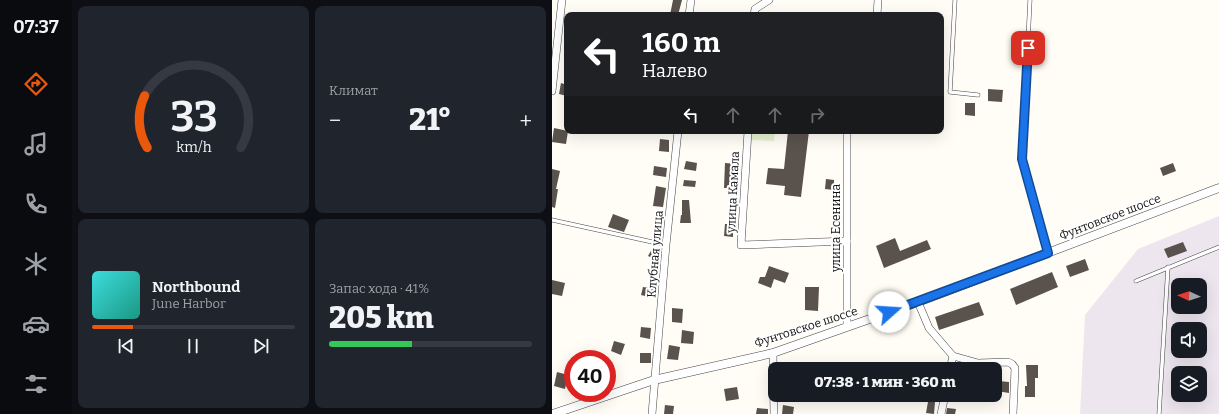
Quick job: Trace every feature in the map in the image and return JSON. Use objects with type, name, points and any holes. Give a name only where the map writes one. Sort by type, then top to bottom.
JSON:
[{"type":"street","points":[[552,91],[562,0]]},
{"type":"street","points":[[689,12],[691,0]]},
{"type":"street","points":[[754,12],[755,9],[769,0]]},
{"type":"street","points":[[877,12],[878,0]]},
{"type":"street","name":"Клубная улица","points":[[652,414],[666,245],[678,134]]},
{"type":"street","name":"улица Камала","points":[[748,134],[741,245],[847,240]]},
{"type":"street","name":"улица Есенина","points":[[847,134],[847,326]]},
{"type":"street","name":"Фунтовское шоссе","points":[[553,414],[654,380],[773,353],[918,302],[1219,188]]},
{"type":"street","points":[[918,302],[929,328],[953,356],[978,363],[1008,362],[1012,364],[1015,368],[1013,414]]},
{"type":"street","points":[[773,353],[774,414]]},
{"type":"street","points":[[952,362],[953,356]]},
{"type":"street","points":[[941,414],[944,402]]},
{"type":"lane","points":[[955,0],[950,92],[978,95]]},
{"type":"lane","points":[[1030,0],[1022,159],[1048,253]]},
{"type":"lane","points":[[552,220],[666,245]]},
{"type":"lane","points":[[1136,280],[1219,247]]},
{"type":"lane","points":[[1159,414],[1168,267]]},
{"type":"shaded area","points":[[1219,216],[1219,414],[1080,414],[1085,315],[1138,249]]},
{"type":"green space","points":[[752,134],[775,134],[774,141],[751,140]]},
{"type":"building","points":[[673,0],[682,0],[679,12],[671,12]]},
{"type":"building","points":[[561,83],[564,84],[564,95],[559,94]]},
{"type":"building","points":[[988,89],[1003,90],[1002,102],[988,101]]},
{"type":"building","points":[[965,103],[975,103],[975,116],[965,115]]},
{"type":"building","points":[[554,128],[564,130],[564,134],[568,134],[566,144],[552,142]]},
{"type":"building","points":[[788,134],[809,134],[801,197],[784,195],[785,186],[766,184],[768,168],[784,169]]},
{"type":"building","points":[[660,139],[669,140],[669,152],[659,151]]},
{"type":"building","points":[[686,161],[697,163],[696,171],[684,169]]},
{"type":"building","points":[[725,163],[738,164],[737,188],[724,188]]},
{"type":"building","points":[[1173,163],[1176,171],[1163,176],[1160,168]]},
{"type":"building","points":[[654,166],[667,168],[666,177],[653,175]]},
{"type":"building","points":[[552,169],[560,171],[556,189],[558,189],[555,208],[552,207]]},
{"type":"building","points":[[826,179],[834,180],[834,190],[825,189]]},
{"type":"building","points":[[684,180],[696,181],[695,187],[683,186]]},
{"type":"building","points":[[656,186],[666,188],[663,207],[653,206]]},
{"type":"building","points":[[682,200],[689,200],[691,223],[680,223],[682,215]]},
{"type":"building","points":[[613,214],[629,220],[624,232],[608,227]]},
{"type":"building","points":[[725,224],[733,224],[733,237],[724,236]]},
{"type":"building","points":[[895,238],[900,251],[927,240],[931,249],[884,268],[876,246]]},
{"type":"building","points":[[1183,242],[1187,251],[1168,258],[1164,249]]},
{"type":"building","points":[[652,249],[660,253],[659,261],[648,256]]},
{"type":"building","points":[[1085,259],[1089,270],[1070,277],[1066,266]]},
{"type":"building","points":[[769,266],[789,273],[785,283],[774,279],[771,288],[758,283],[760,277],[765,277]]},
{"type":"building","points":[[1052,272],[1058,287],[1016,305],[1010,289]]},
{"type":"building","points":[[552,280],[565,283],[562,296],[552,294]]},
{"type":"building","points":[[643,287],[656,289],[654,298],[641,295]]},
{"type":"building","points":[[805,287],[819,287],[818,311],[805,310]]},
{"type":"building","points":[[979,302],[984,315],[939,330],[935,317]]},
{"type":"building","points":[[672,308],[683,309],[682,323],[672,322]]},
{"type":"building","points":[[641,327],[651,328],[650,339],[640,337]]},
{"type":"building","points":[[682,330],[694,332],[693,344],[681,343]]},
{"type":"building","points":[[614,341],[625,344],[621,355],[616,353],[616,350],[611,350]]},
{"type":"building","points":[[669,345],[680,347],[678,360],[667,359]]},
{"type":"building","points":[[640,353],[651,353],[651,363],[640,363]]},
{"type":"building","points":[[1026,365],[1038,365],[1038,378],[1035,378],[1035,397],[1025,397],[1025,386],[1027,386]]},
{"type":"building","points":[[557,372],[564,374],[564,389],[554,386]]},
{"type":"building","points":[[1002,381],[1009,382],[1009,393],[1002,392]]},
{"type":"building","points":[[737,387],[739,399],[726,401],[724,389]]},
{"type":"building","points":[[928,402],[935,402],[934,414],[926,413]]},
{"type":"building","points":[[665,405],[674,406],[673,414],[664,414]]},
{"type":"building","points":[[783,405],[794,407],[793,414],[782,414]]},
{"type":"building","points":[[757,408],[768,409],[768,414],[756,414]]},
{"type":"building","points":[[947,408],[956,409],[955,414],[946,414]]},
{"type":"route","points":[[889,312],[1048,253],[1022,159],[1028,48]]}]
